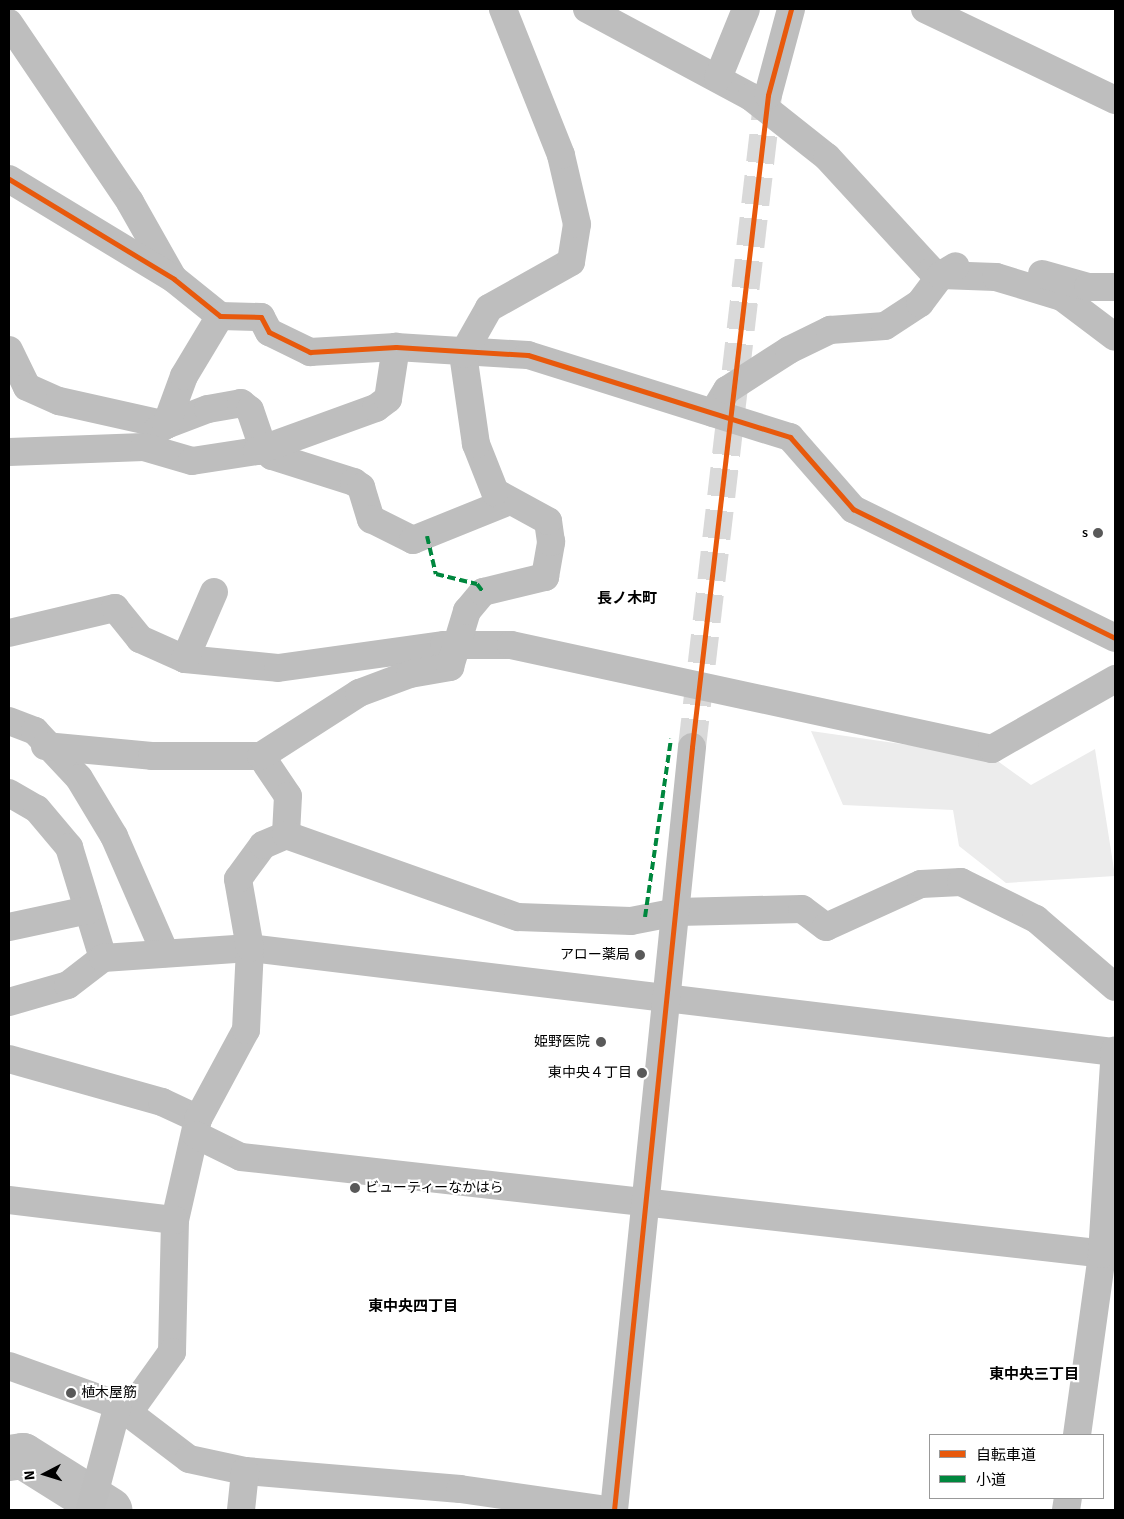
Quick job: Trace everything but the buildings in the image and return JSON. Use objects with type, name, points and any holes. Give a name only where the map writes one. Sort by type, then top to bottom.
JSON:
[{"type":"street","points":[[45,746],[152,756],[261,756],[359,693],[410,674],[450,667],[467,611],[483,592],[544,577],[550,542],[548,521],[507,502],[494,492],[476,444],[463,354],[489,308],[571,262],[577,224],[561,156],[503,9]]},
{"type":"street","points":[[587,9],[751,97],[826,157],[941,275],[996,276],[1062,296],[1115,337]]},
{"type":"street","points":[[718,78],[746,9]]},
{"type":"street","points":[[768,95],[791,9]]},
{"type":"street","points":[[925,9],[1115,100]]},
{"type":"street","points":[[9,23],[130,202],[174,280]]},
{"type":"street","points":[[9,179],[174,280],[220,316],[261,317],[269,332],[310,352],[396,347],[463,354],[528,355],[790,437],[853,509],[1115,638]]},
{"type":"street","points":[[713,413],[727,390],[789,350],[830,330],[885,326],[920,303],[941,275],[964,262],[994,262],[1088,287],[1115,287]]},
{"type":"street","points":[[166,425],[184,376],[220,316]]},
{"type":"street","points":[[9,452],[144,447],[192,461],[263,448],[376,408],[388,399],[396,347]]},
{"type":"street","points":[[9,350],[27,387],[59,401],[166,425]]},
{"type":"street","points":[[68,450],[82,444],[149,435],[166,425],[208,409],[241,403],[250,410],[263,448],[272,456],[354,482],[361,487],[372,518],[413,540],[507,502]]},
{"type":"street","points":[[185,659],[214,592]]},
{"type":"street","points":[[9,633],[115,608],[140,639],[185,659],[278,668],[458,644],[511,645],[992,749],[1115,679]]},
{"type":"street","points":[[9,721],[35,731],[45,746],[79,778],[114,836],[165,953]]},
{"type":"street","points":[[614,1510],[670,996],[692,747]]},
{"type":"street","points":[[261,756],[288,796],[286,835]]},
{"type":"street","points":[[9,793],[37,808],[69,847],[103,958]]},
{"type":"street","points":[[94,1498],[124,1408],[172,1352],[175,1220],[197,1127],[246,1030],[250,948],[238,879],[263,845],[286,835],[518,917],[631,921],[677,912],[802,909],[826,927],[921,884],[961,882],[1036,918],[1115,987]]},
{"type":"street","points":[[9,927],[88,910]]},
{"type":"street","points":[[9,1002],[68,985],[103,958],[250,948],[670,996],[1115,1051],[1108,1254],[1077,1434]]},
{"type":"street","points":[[9,1059],[162,1102],[241,1157],[647,1204],[1108,1254]]},
{"type":"street","points":[[9,1200],[175,1220]]},
{"type":"street","points":[[9,1366],[124,1408],[189,1459],[246,1471],[459,1500],[605,1510]]},
{"type":"street","points":[[241,1510],[246,1471]]},
{"type":"shaded area","points":[[811,731],[992,757],[1031,785],[1095,749],[1115,876],[1006,883],[959,846],[953,810],[843,805]]},
{"type":"waterway","points":[[9,1458],[23,1456],[109,1510]]},
{"type":"tunnel","points":[[692,747],[768,95]]},
{"type":"marked path","points":[[427,536],[436,574],[477,584],[483,592]]},
{"type":"marked path","points":[[645,917],[671,739]]},
{"type":"cycle path","points":[[614,1510],[692,747],[768,95],[791,9]]},
{"type":"cycle path","points":[[9,179],[174,279],[220,316],[261,317],[269,332],[310,352],[396,347],[528,355],[790,437],[853,509],[1115,638]]},
{"type":"place","name":"s","points":[[1098,533]]},
{"type":"place","name":"アロー薬局","points":[[640,955]]},
{"type":"place","name":"姫野医院","points":[[601,1042]]},
{"type":"place","name":"東中央４丁目","points":[[642,1073]]},
{"type":"place","name":"ビューティーなかはら","points":[[355,1188]]},
{"type":"place","name":"植木屋筋","points":[[71,1393]]},
{"type":"district","name":"長ノ木町","points":[[627,599]]},
{"type":"district","name":"東中央四丁目","points":[[413,1307]]},
{"type":"district","name":"東中央三丁目","points":[[1034,1375]]}]
